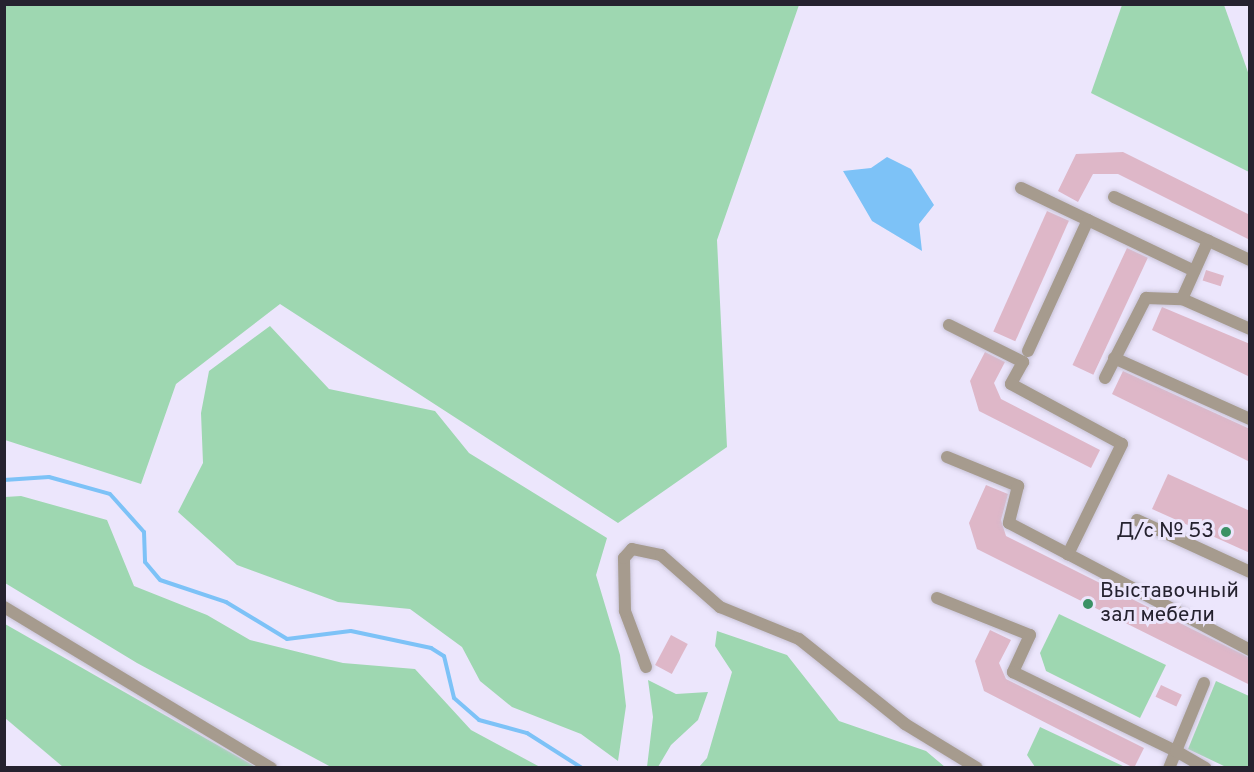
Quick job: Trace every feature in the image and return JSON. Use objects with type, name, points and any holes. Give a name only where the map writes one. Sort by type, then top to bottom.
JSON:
[{"type":"street","points":[[1021,188],[1194,272]]},
{"type":"street","points":[[1114,197],[1250,260]]},
{"type":"street","points":[[1028,351],[1088,220]]},
{"type":"street","points":[[1182,299],[1208,241]]},
{"type":"street","points":[[1106,378],[1146,298],[1182,299],[1250,329]]},
{"type":"street","points":[[949,325],[1023,362],[1011,384],[1122,444],[1068,554]]},
{"type":"street","points":[[1114,358],[1250,419]]},
{"type":"street","points":[[947,457],[1018,486],[1009,523],[1250,650]]},
{"type":"street","points":[[1137,520],[1250,572]]},
{"type":"street","points":[[646,667],[625,611],[624,558],[632,549],[661,555],[720,607],[799,639],[905,724],[976,768]]},
{"type":"street","points":[[937,598],[1030,635],[1012,672],[1176,751],[1206,768]]},
{"type":"street","points":[[4,607],[271,768]]},
{"type":"street","points":[[1169,768],[1204,683]]},
{"type":"green space","points":[[5,4],[799,5],[717,240],[727,447],[618,523],[280,304],[176,384],[141,484],[5,440]]},
{"type":"green space","points":[[1122,5],[1224,5],[1249,75],[1249,172],[1091,93]]},
{"type":"green space","points":[[270,326],[329,389],[435,411],[469,453],[607,538],[596,575],[620,655],[626,706],[618,761],[581,734],[512,707],[480,681],[462,647],[410,609],[338,602],[237,565],[178,512],[203,463],[201,413],[209,371]]},
{"type":"green space","points":[[21,496],[107,520],[134,586],[207,615],[250,640],[343,663],[415,669],[471,730],[540,767],[331,767],[137,663],[5,583],[5,497]]},
{"type":"green space","points":[[1059,614],[1166,665],[1140,718],[1046,671],[1040,653]]},
{"type":"green space","points":[[4,624],[256,767],[63,767],[5,718]]},
{"type":"green space","points":[[717,631],[787,655],[839,721],[926,751],[945,767],[699,767],[707,758],[732,672],[715,646]]},
{"type":"green space","points":[[648,680],[676,694],[708,692],[698,720],[671,745],[658,767],[647,767],[653,717]]},
{"type":"green space","points":[[1216,681],[1249,696],[1249,767],[1226,767],[1188,749]]},
{"type":"green space","points":[[1040,727],[1125,767],[1035,767],[1027,755]]},
{"type":"water","points":[[887,157],[911,169],[934,205],[919,224],[922,251],[872,221],[843,171],[871,168]]},
{"type":"building","points":[[1123,152],[1250,215],[1250,240],[1118,174],[1093,174],[1078,202],[1058,191],[1076,154]]},
{"type":"building","points":[[1047,211],[1069,221],[1015,341],[993,332]]},
{"type":"building","points":[[1127,248],[1148,258],[1093,375],[1072,365]]},
{"type":"building","points":[[1206,270],[1224,276],[1221,286],[1203,280]]},
{"type":"building","points":[[1162,307],[1250,344],[1250,377],[1152,330]]},
{"type":"building","points":[[985,352],[1005,362],[994,383],[1001,399],[1100,450],[1091,468],[979,411],[970,381]]},
{"type":"building","points":[[1123,371],[1250,429],[1250,462],[1112,394]]},
{"type":"building","name":"Д/с № 53","points":[[1168,474],[1250,511],[1250,553],[1152,509]]},
{"type":"building","points":[[986,485],[1008,494],[1001,520],[1006,536],[1250,658],[1250,685],[977,549],[969,523]]},
{"type":"building","points":[[990,630],[1011,640],[999,663],[1006,679],[1144,748],[1134,768],[984,691],[975,661]]},
{"type":"building","points":[[671,635],[688,644],[672,674],[655,665]]},
{"type":"building","points":[[1161,685],[1182,695],[1176,707],[1156,697]]},
{"type":"waterway","points":[[4,480],[49,477],[110,494],[144,532],[145,562],[160,580],[226,602],[287,639],[351,631],[431,648],[444,656],[454,698],[479,720],[527,733],[582,768]]},
{"type":"place","name":"Д/с № 53","points":[[1226,532]]},
{"type":"place","name":"Выставочный зал мебели","points":[[1088,604]]}]
